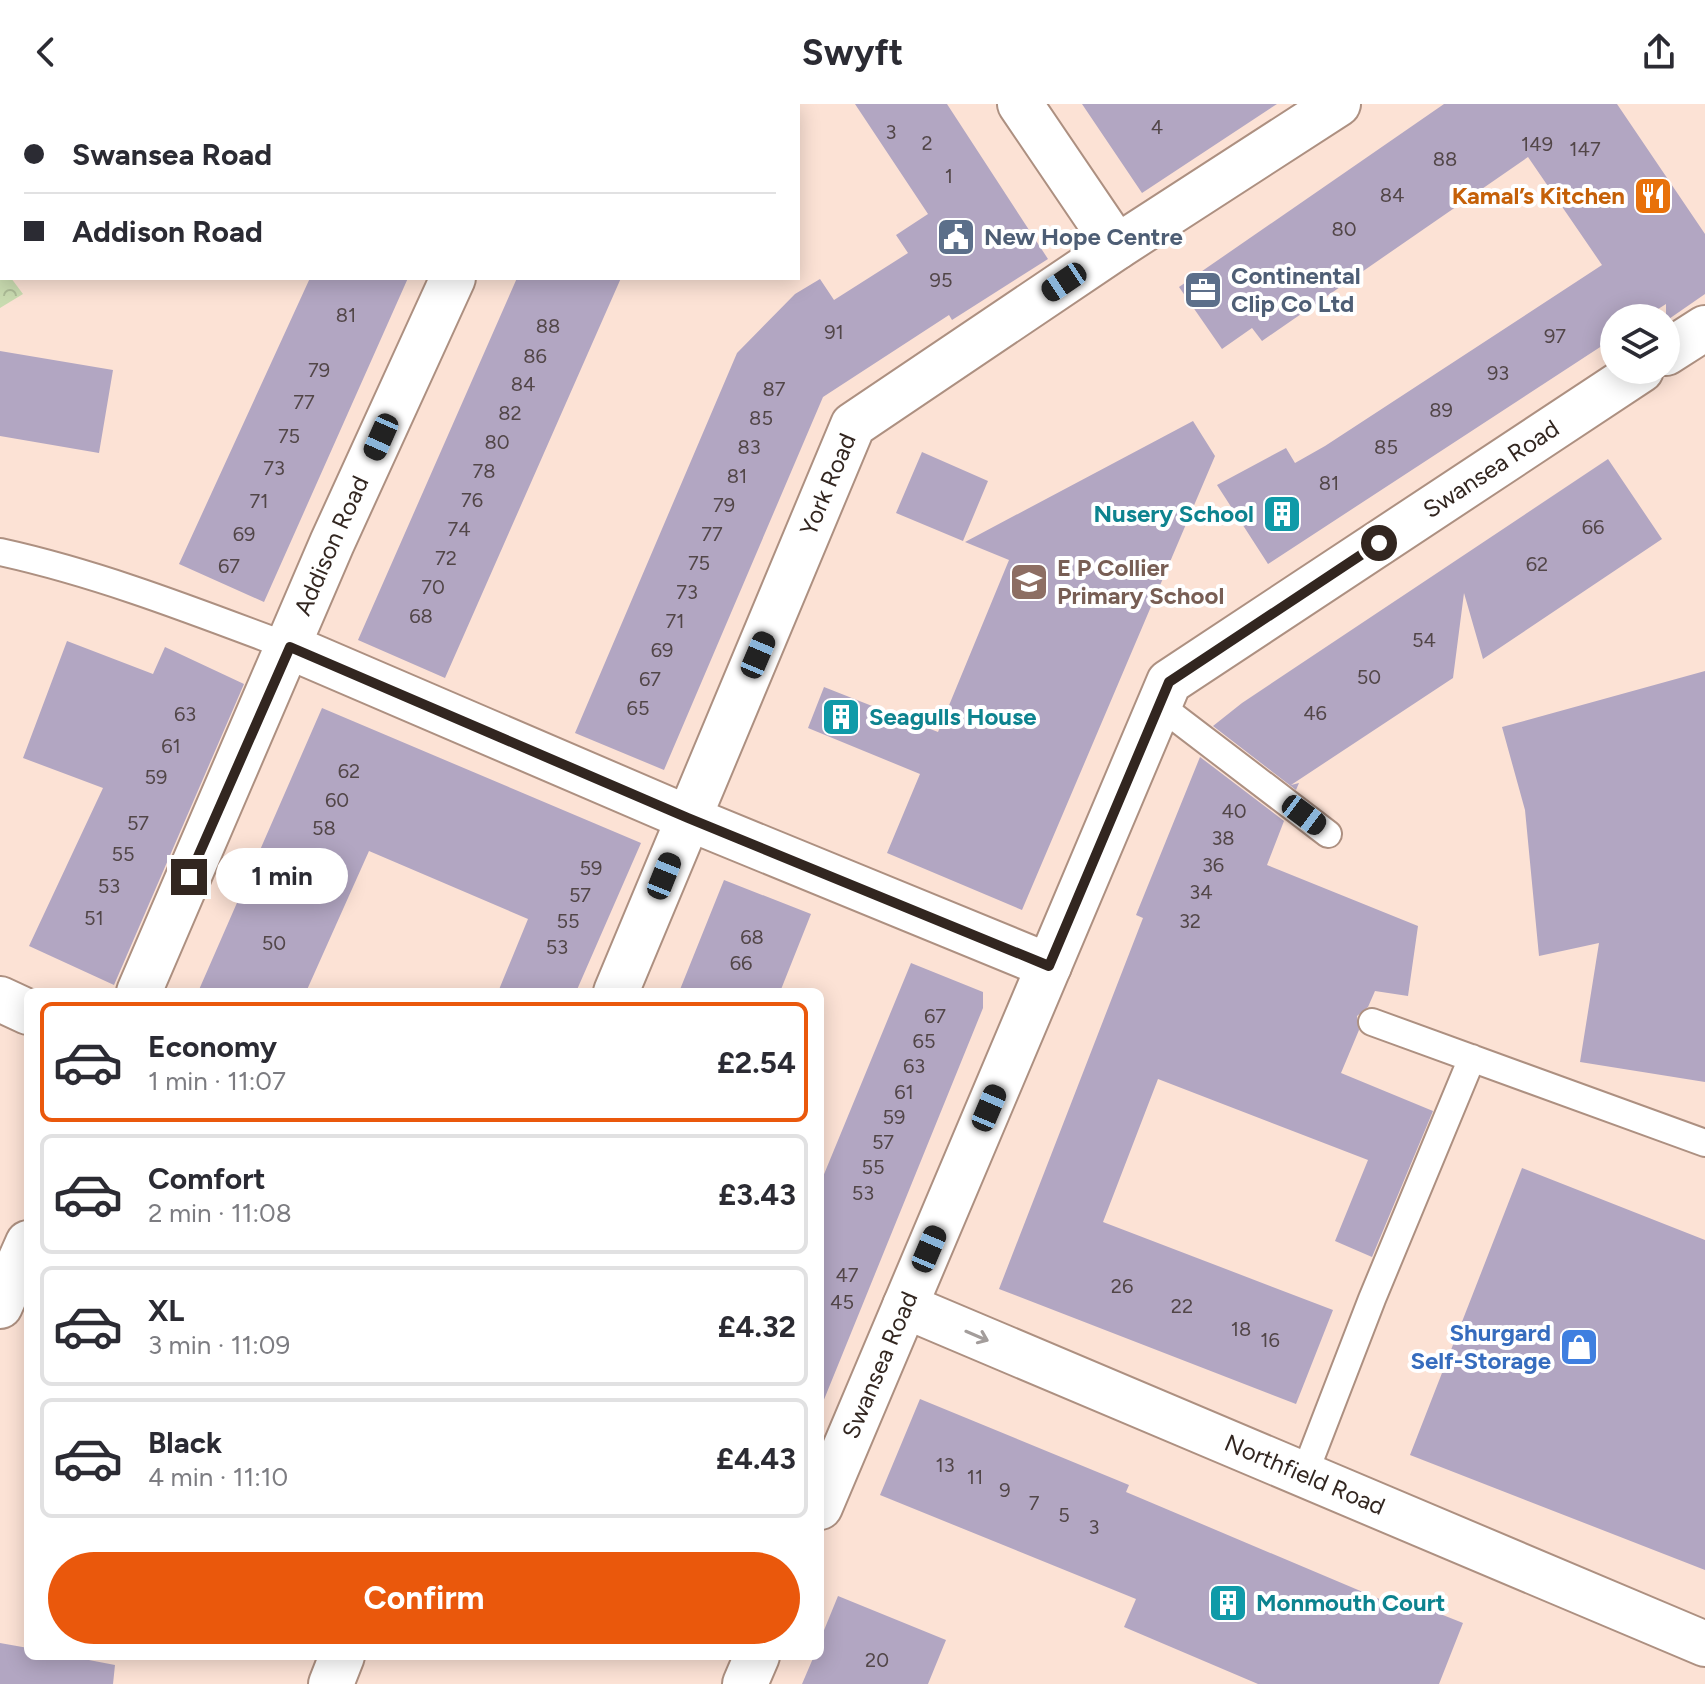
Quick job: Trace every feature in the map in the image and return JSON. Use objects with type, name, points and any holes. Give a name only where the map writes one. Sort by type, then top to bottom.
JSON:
[{"type":"street","points":[[1020,104],[1117,247]]},
{"type":"street","name":"York Road","points":[[618,988],[853,425],[1117,247],[1338,104]]},
{"type":"street","name":"Addison Road","points":[[141,988],[290,647],[332,543],[452,280]]},
{"type":"street","points":[[1680,344],[1705,328]]},
{"type":"street","name":"Swansea Road","points":[[824,1498],[1169,682],[1620,384]]},
{"type":"street","points":[[290,647],[688,818],[1049,966]]},
{"type":"street","points":[[0,999],[24,1010]]},
{"type":"street","points":[[0,1306],[24,1252]]},
{"type":"street","name":"Northfield Road","points":[[905,1306],[1705,1644]]},
{"type":"street","points":[[331,1684],[340,1660]]},
{"type":"street","points":[[745,1684],[755,1660]]},
{"type":"lane","points":[[0,552],[53,564],[135,590],[290,647]]},
{"type":"lane","points":[[1159,705],[1328,834]]},
{"type":"lane","points":[[1372,1022],[1705,1143]]},
{"type":"lane","points":[[1304,1475],[1372,1299],[1472,1058]]},
{"type":"green space","points":[[0,280],[12,280],[23,294],[0,308]]},
{"type":"building","points":[[855,104],[947,104],[1048,259],[952,320],[949,315],[823,397],[664,770],[575,733],[737,353],[795,294],[820,279],[834,300],[908,253],[896,235],[928,214]]},
{"type":"building","points":[[1082,104],[1277,104],[1142,193]]},
{"type":"building","points":[[1444,104],[1617,104],[1705,234],[1705,294],[1680,311],[1680,304],[1600,304],[1600,347],[1268,564],[1217,485],[1286,448],[1295,463],[1325,446],[1602,265],[1528,157],[1262,341],[1252,328],[1222,349],[1179,287]]},
{"type":"building","points":[[309,280],[407,280],[264,602],[179,564]]},
{"type":"building","points":[[516,280],[620,280],[445,678],[358,640]]},
{"type":"building","points":[[0,351],[113,370],[99,453],[0,436]]},
{"type":"building","points":[[1193,421],[1215,456],[1022,910],[887,853],[920,774],[808,728],[824,687],[938,732],[1009,560],[965,542]]},
{"type":"building","points":[[922,452],[988,481],[963,541],[896,513]]},
{"type":"building","points":[[1608,459],[1662,539],[1483,659],[1464,593],[1453,678],[1291,785],[1299,783],[1296,790],[1213,726],[1242,703]]},
{"type":"building","points":[[67,641],[153,674],[165,647],[244,684],[114,985],[29,946],[103,788],[23,758]]},
{"type":"building","points":[[1705,671],[1705,1082],[1580,1062],[1599,943],[1539,956],[1525,810],[1502,727]]},
{"type":"building","points":[[322,708],[641,843],[578,988],[500,988],[528,919],[369,851],[308,988],[200,988]]},
{"type":"building","points":[[1200,757],[1284,821],[1267,865],[1418,926],[1408,996],[1375,991],[1368,1007],[1357,1016],[1359,1030],[1341,1073],[1433,1111],[1372,1257],[1335,1241],[1368,1160],[1158,1079],[1103,1222],[1333,1310],[1296,1404],[999,1289],[1143,918],[1136,915]]},
{"type":"building","points":[[724,880],[811,914],[782,988],[681,988]]},
{"type":"building","points":[[911,963],[983,992],[983,1008],[824,1400],[824,1174]]},
{"type":"building","name":"Shurgard Self-Storage","points":[[1522,1168],[1705,1240],[1705,1570],[1410,1455]]},
{"type":"building","points":[[920,1399],[1129,1485],[1126,1492],[1396,1606],[1400,1598],[1463,1623],[1439,1684],[1258,1684],[1124,1627],[1136,1599],[880,1495]]},
{"type":"building","points":[[838,1596],[946,1640],[928,1684],[802,1684],[812,1660],[824,1660],[824,1630]]},
{"type":"building","points":[[0,1643],[24,1647],[24,1660],[89,1660],[115,1665],[113,1684],[0,1684]]},
{"type":"place","name":"Kamal’s Kitchen","points":[[1653,196]]},
{"type":"place","name":"New Hope Centre","points":[[956,237]]},
{"type":"place","name":"Continental Clip Co Ltd","points":[[1203,290]]},
{"type":"place","name":"Nusery School","points":[[1282,514]]},
{"type":"place","name":"E P Collier Primary School","points":[[1029,582]]},
{"type":"place","name":"Seagulls House","points":[[841,717]]},
{"type":"place","name":"Shurgard Self-Storage","points":[[1579,1347]]},
{"type":"place","name":"Monmouth Court","points":[[1228,1603]]},
{"type":"route","points":[[189,877],[290,647],[688,818],[1049,966],[1169,682],[1379,543]]}]
